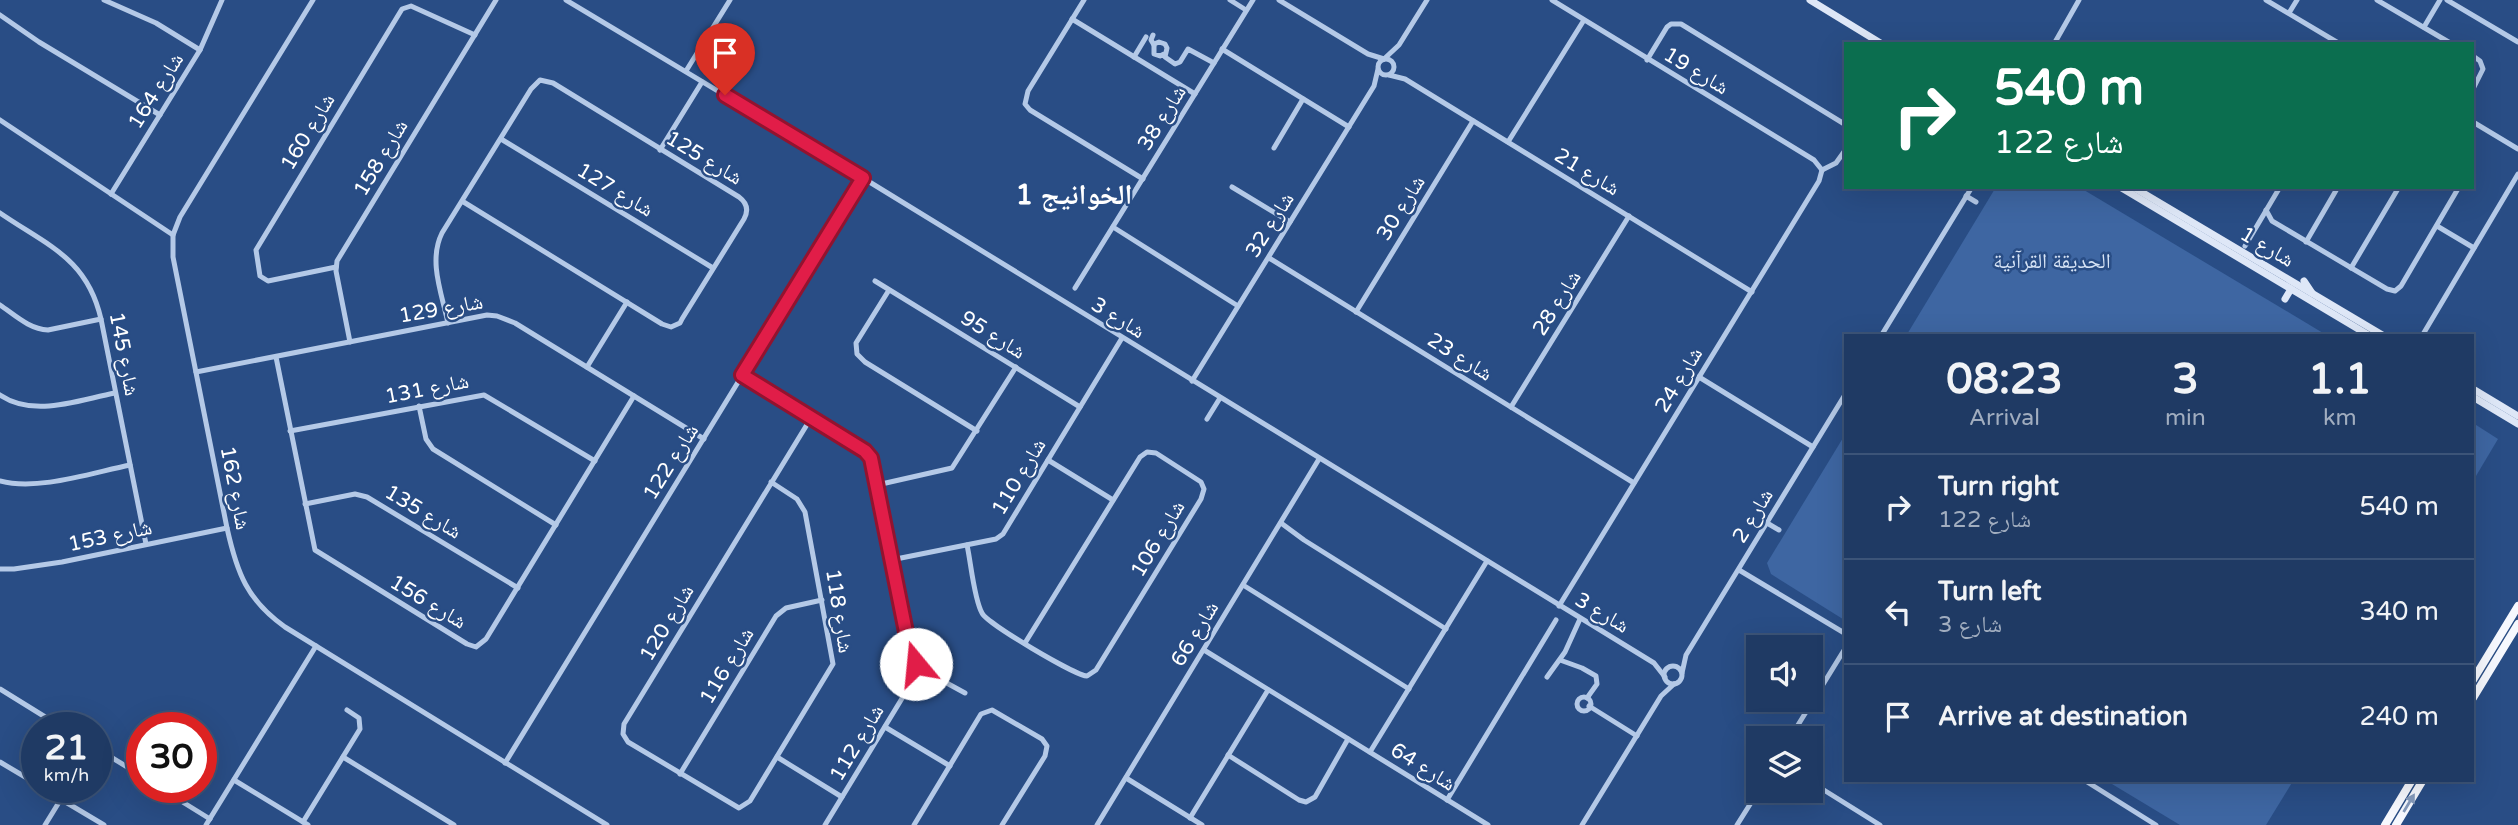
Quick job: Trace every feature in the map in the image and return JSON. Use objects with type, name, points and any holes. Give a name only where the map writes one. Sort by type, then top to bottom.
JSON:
[{"type":"main road","points":[[2474,677],[2518,606]]},
{"type":"main road","points":[[2491,667],[2489,661],[2518,614]]},
{"type":"main road","points":[[2474,696],[2518,624]]},
{"type":"main road","points":[[2385,825],[2411,782]]},
{"type":"main road","points":[[2396,825],[2422,782]]},
{"type":"street","points":[[104,0],[156,23],[200,50]]},
{"type":"street","name":"شارع 164","points":[[111,194],[200,50],[213,26],[222,0]]},
{"type":"street","points":[[0,120],[173,235],[180,217],[313,0]]},
{"type":"street","name":"شارع 158","points":[[335,267],[496,0]]},
{"type":"street","name":"شارع 3","points":[[566,0],[863,178],[1580,619],[1654,663],[1672,667]]},
{"type":"street","points":[[686,71],[730,0]]},
{"type":"street","points":[[1084,0],[1027,91],[1025,102],[1030,110],[1143,178]]},
{"type":"street","points":[[1230,0],[1246,10]]},
{"type":"street","name":"شارع 38","points":[[1075,288],[1252,0]]},
{"type":"street","points":[[1279,0],[1368,54],[1391,60],[1394,65]]},
{"type":"street","points":[[1368,54],[1382,74],[1388,75],[1399,46],[1427,0]]},
{"type":"street","name":"شارع 19","points":[[1552,0],[1814,160],[1822,170]]},
{"type":"street","points":[[1810,0],[1879,42]]},
{"type":"street","points":[[2055,42],[2080,0]]},
{"type":"street","points":[[2266,0],[2337,42]]},
{"type":"street","points":[[2289,13],[2297,0]]},
{"type":"street","points":[[2378,0],[2449,42]]},
{"type":"street","points":[[2424,27],[2440,0]]},
{"type":"street","points":[[2447,0],[2518,42]]},
{"type":"street","name":"شارع 160","points":[[335,267],[268,281],[260,276],[256,250],[402,9],[411,6],[475,35]]},
{"type":"street","points":[[0,15],[39,42],[160,115]]},
{"type":"street","points":[[1072,19],[1195,94]]},
{"type":"street","points":[[1508,142],[1584,20]]},
{"type":"street","points":[[1647,60],[1667,27],[1681,24],[1844,124]]},
{"type":"street","points":[[1135,57],[1149,36],[1156,55]]},
{"type":"street","points":[[1154,45],[1159,42],[1166,44],[1164,58],[1177,64],[1188,49],[1214,63]]},
{"type":"street","points":[[1378,68],[1380,61],[1399,46]]},
{"type":"street","points":[[1222,50],[1349,127]]},
{"type":"street","points":[[1156,55],[1164,54]]},
{"type":"street","points":[[1149,66],[1156,55]]},
{"type":"street","points":[[2474,57],[2480,61],[2483,69],[2474,87]]},
{"type":"street","name":"شارع 21","points":[[1394,65],[1405,79]]},
{"type":"street","name":"شارع 32","points":[[1192,381],[1374,86],[1378,68]]},
{"type":"street","name":"شارع 21","points":[[1388,75],[1405,79],[1752,292]]},
{"type":"street","name":"شارع 32","points":[[1374,86],[1388,75]]},
{"type":"street","name":"شارع 125","points":[[448,323],[436,267],[436,250],[442,233],[534,83],[547,80],[739,197],[746,204],[746,214],[682,319],[676,326],[666,326],[462,201]]},
{"type":"street","points":[[660,150],[702,82]]},
{"type":"street","points":[[1274,148],[1303,99]]},
{"type":"street","name":"شارع 30","points":[[1356,312],[1473,121]]},
{"type":"street","points":[[2474,123],[2518,149]]},
{"type":"street","name":"شارع 127","points":[[501,139],[713,268]]},
{"type":"street","points":[[1822,170],[1836,163],[1844,152]]},
{"type":"street","name":"شارع 24","points":[[1559,606],[1819,181],[1822,170]]},
{"type":"street","points":[[2423,334],[2518,174]]},
{"type":"street","name":"شارع 122","points":[[505,763],[863,178]]},
{"type":"street","points":[[1232,187],[1290,222]]},
{"type":"street","points":[[1882,334],[1971,189]]},
{"type":"street","name":"شارع 1","points":[[2123,189],[2367,334]]},
{"type":"street","name":"شارع 1","points":[[2136,189],[2381,334]]},
{"type":"street","points":[[2245,246],[2279,189]]},
{"type":"street","points":[[2306,242],[2337,189]]},
{"type":"street","points":[[2351,268],[2398,189]]},
{"type":"street","points":[[2259,222],[2272,222],[2389,290],[2397,290],[2458,189]]},
{"type":"street","points":[[1966,197],[1976,202]]},
{"type":"street","points":[[2266,210],[2272,222]]},
{"type":"street","name":"شارع 145","points":[[0,214],[63,255],[80,271],[93,290],[146,544]]},
{"type":"street","name":"شارع 28","points":[[1511,407],[1629,216]]},
{"type":"street","points":[[2437,226],[2474,248]]},
{"type":"street","points":[[1113,227],[1238,306]]},
{"type":"street","name":"شارع 162","points":[[173,235],[173,257],[227,528],[237,570],[252,597],[273,619],[607,825]]},
{"type":"street","name":"شارع 23","points":[[1269,258],[1634,482]]},
{"type":"street","points":[[335,267],[351,342]]},
{"type":"street","name":"شارع 95","points":[[875,281],[1080,407]]},
{"type":"street","points":[[2304,281],[2312,293]]},
{"type":"street","points":[[2285,299],[2291,289]]},
{"type":"street","points":[[889,290],[856,343],[857,354],[865,362],[976,431]]},
{"type":"street","points":[[587,368],[627,302]]},
{"type":"street","points":[[0,305],[40,330],[101,319]]},
{"type":"street","name":"شارع 129","points":[[196,372],[487,315],[506,318],[704,439]]},
{"type":"street","name":"شارع 110","points":[[891,560],[996,539],[1003,534],[1122,338]]},
{"type":"street","name":"شارع 156","points":[[276,357],[304,504],[313,545],[318,553],[471,646],[484,643],[635,396]]},
{"type":"street","points":[[877,485],[951,468],[1016,367]]},
{"type":"street","points":[[742,375],[869,454],[912,660],[913,680],[927,672]]},
{"type":"street","points":[[1699,377],[1813,447]]},
{"type":"street","points":[[2474,390],[2518,416]]},
{"type":"street","points":[[0,396],[20,405],[41,407],[115,393]]},
{"type":"street","name":"شارع 131","points":[[290,431],[484,395],[595,461]]},
{"type":"street","name":"شارع 2","points":[[1682,673],[1686,656],[1844,396]]},
{"type":"street","points":[[1207,419],[1220,398]]},
{"type":"street","points":[[2474,398],[2518,424]]},
{"type":"street","points":[[419,406],[426,439],[433,449],[556,525]]},
{"type":"street","points":[[2494,422],[2500,413]]},
{"type":"street","name":"شارع 120","points":[[731,805],[628,743],[623,734],[624,724],[811,418]]},
{"type":"street","name":"شارع 106","points":[[1147,452],[1156,453],[1202,482],[1204,489],[1201,499],[1097,670],[1087,676],[1079,676],[1025,643],[1140,457],[1147,452]]},
{"type":"street","name":"شارع 66","points":[[1097,825],[1320,459]]},
{"type":"street","points":[[1048,460],[1114,500]]},
{"type":"street","points":[[0,481],[36,484],[130,465]]},
{"type":"street","name":"شارع 118","points":[[731,805],[739,808],[747,805],[833,664],[803,507],[797,499],[771,482]]},
{"type":"street","name":"شارع 135","points":[[304,504],[355,494],[367,497],[517,588]]},
{"type":"street","points":[[1280,523],[1446,629]]},
{"type":"street","points":[[1767,523],[1779,530]]},
{"type":"street","name":"شارع 153","points":[[0,569],[62,562],[227,528]]},
{"type":"street","points":[[967,545],[982,614],[987,620],[1025,643]]},
{"type":"street","name":"شارع 64","points":[[1487,561],[1370,752],[1488,825]]},
{"type":"street","points":[[1739,569],[1844,634]]},
{"type":"street","points":[[1243,585],[1409,688]]},
{"type":"street","name":"شارع 116","points":[[680,774],[776,616],[786,608],[822,600]]},
{"type":"street","points":[[1547,677],[1560,660],[1580,619]]},
{"type":"street","points":[[1447,800],[1556,620]]},
{"type":"street","points":[[206,825],[316,646]]},
{"type":"street","points":[[1204,650],[1370,752]]},
{"type":"street","points":[[1797,726],[1844,650]]},
{"type":"street","name":"شارع 2","points":[[1672,667],[1686,656]]},
{"type":"street","points":[[912,660],[927,672],[965,693]]},
{"type":"street","points":[[1560,660],[1596,676],[1597,684],[1587,698]]},
{"type":"street","name":"شارع 3","points":[[1654,663],[1665,678]]},
{"type":"street","points":[[1582,825],[1661,696],[1681,680],[1682,673],[1672,667],[1666,670],[1661,696]]},
{"type":"street","points":[[1665,678],[1674,684]]},
{"type":"street","name":"شارع 112","points":[[825,825],[913,680]]},
{"type":"street","points":[[0,689],[37,712]]},
{"type":"street","points":[[1190,817],[1268,690]]},
{"type":"street","points":[[1582,697],[1587,698],[1591,702],[1584,711],[1577,706],[1582,697]]},
{"type":"street","points":[[1589,706],[1637,736]]},
{"type":"street","points":[[234,780],[305,824],[361,725],[359,718],[347,710]]},
{"type":"street","points":[[914,825],[981,714],[989,710],[1044,740],[1047,746],[1045,756],[1002,825]]},
{"type":"street","points":[[885,727],[950,766]]},
{"type":"street","points":[[1228,755],[1302,801],[1309,801],[1315,797],[1348,739]]},
{"type":"street","points":[[343,757],[454,825]]},
{"type":"street","points":[[777,757],[842,797]]},
{"type":"street","points":[[0,762],[21,774]]},
{"type":"street","points":[[1126,778],[1202,825]]},
{"type":"street","points":[[2087,782],[2156,825]]},
{"type":"street","points":[[1823,789],[1880,825]]},
{"type":"street","points":[[46,825],[59,803]]},
{"type":"street","points":[[68,803],[104,825]]},
{"type":"street","points":[[185,803],[210,818]]},
{"type":"street","points":[[1737,825],[1751,803]]},
{"type":"green space","name":"الحديقة القرآنية","points":[[1995,189],[2082,189],[2325,334],[1907,334]]},
{"type":"green space","points":[[2474,424],[2498,439],[2474,479]]},
{"type":"green space","points":[[1844,436],[1844,620],[1771,574],[1767,563]]},
{"type":"green space","points":[[2109,782],[2292,782],[2266,825],[2180,825]]},
{"type":"district","name":"الخوانيج 1","points":[[1074,195]]},
{"type":"route","points":[[725,95],[863,178],[742,375],[869,454],[909,647],[912,660],[916,664]]}]
